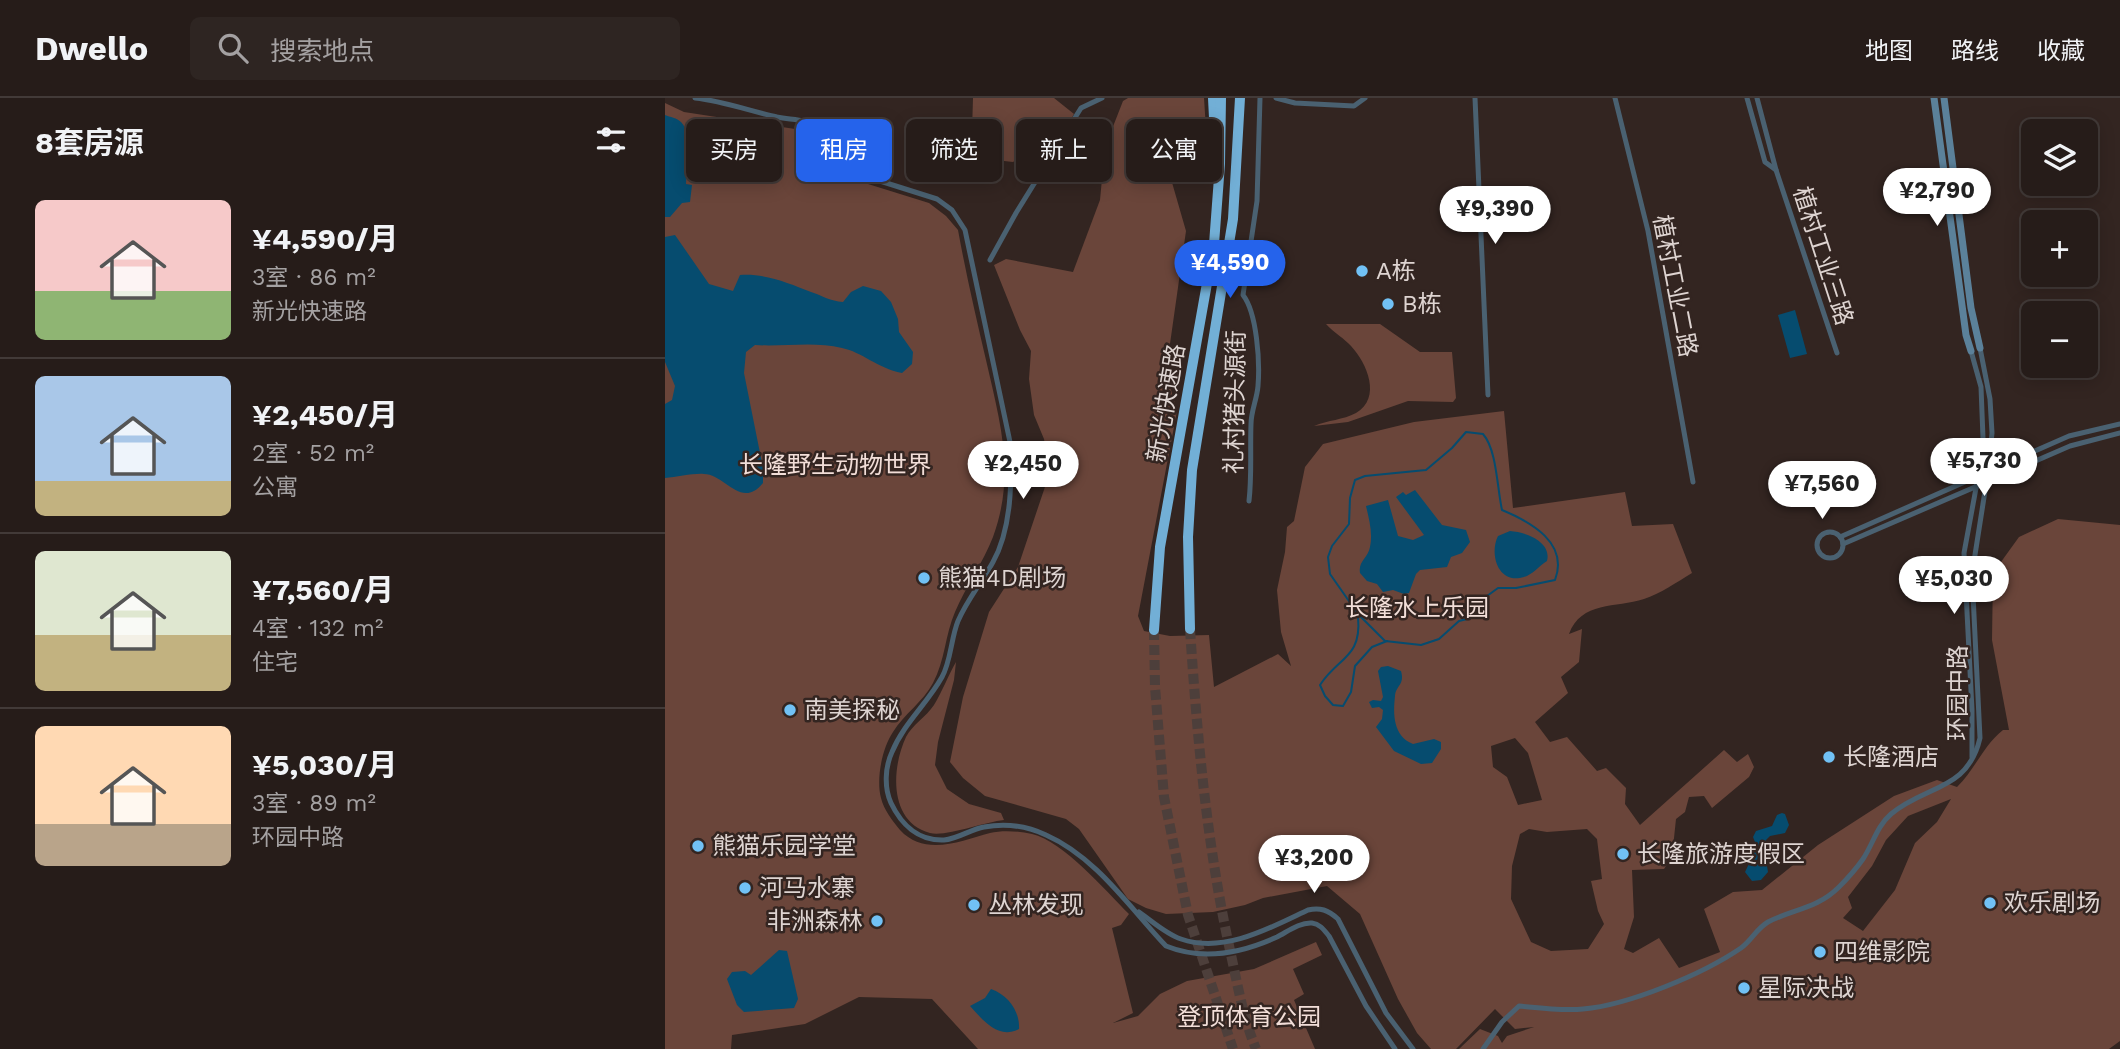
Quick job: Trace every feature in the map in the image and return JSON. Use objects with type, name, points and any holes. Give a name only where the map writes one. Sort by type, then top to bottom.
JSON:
[{"type":"highway","points":[[1213,98],[1217,199]]},
{"type":"highway","name":"新光快速路","points":[[1154,630],[1160,547],[1215,244],[1221,98]]},
{"type":"highway","name":"新光快速路","points":[[1190,629],[1188,537],[1192,470],[1233,219],[1240,98]]},
{"type":"street","points":[[695,98],[735,105],[778,117],[807,120],[820,127],[827,149],[838,164],[861,175],[937,199],[953,210],[965,230],[1010,442],[1010,503],[995,560],[957,624],[943,675],[909,721],[889,758],[886,779],[889,798],[897,816],[910,830],[924,838],[944,840],[982,827],[1005,825],[1024,827],[1048,835],[1094,867],[1166,946],[1196,954],[1235,952],[1271,940],[1303,925],[1312,923],[1321,926],[1366,1006],[1395,1049]]},
{"type":"street","points":[[989,260],[1081,108],[1102,98]]},
{"type":"street","name":"礼村猪头源街","points":[[1249,501],[1252,470],[1251,421],[1258,384],[1255,319],[1243,295],[1257,201],[1260,98]]},
{"type":"street","points":[[1276,98],[1295,103],[1354,106],[1364,98]]},
{"type":"street","points":[[1475,98],[1488,394]]},
{"type":"street","name":"植村工业二路","points":[[1615,98],[1648,231],[1693,482]]},
{"type":"street","name":"植村工业三路","points":[[1747,98],[1765,162],[1776,170]]},
{"type":"street","name":"植村工业三路","points":[[1757,98],[1776,170],[1837,353]]},
{"type":"street","points":[[1934,98],[1966,335],[1971,351]]},
{"type":"street","points":[[1944,98],[1971,308],[1980,348]]},
{"type":"street","name":"环园中路","points":[[1972,757],[1980,738],[1972,574],[1989,472],[1991,413],[1980,348]]},
{"type":"street","name":"环园中路","points":[[1971,351],[1980,387],[1983,438],[1964,553],[1972,757]]},
{"type":"street","points":[[1840,537],[2069,436],[2120,424]]},
{"type":"street","points":[[1843,544],[2070,446],[2120,433]]},
{"type":"street","points":[[1833,533],[1840,537],[1843,544],[1841,552],[1834,557],[1826,557],[1819,552],[1818,544],[1825,534],[1833,533]]},
{"type":"street","points":[[1483,1049],[1502,1022],[1519,1006],[1582,1009],[1609,1005],[1634,997],[1707,967],[1743,947],[1757,929],[1769,922],[1811,908],[1836,890],[1863,860],[1880,826],[1889,815],[1954,781],[1966,769],[1972,757]]},
{"type":"street","points":[[1132,908],[1171,935],[1184,940],[1215,943],[1271,928],[1307,910],[1316,908],[1331,913],[1338,919],[1387,1013],[1413,1049]]},
{"type":"green space","points":[[973,98],[1054,98],[1074,114],[1071,119],[1016,119],[1016,160],[1013,162],[1002,161],[1002,119],[972,119]]},
{"type":"green space","name":"长隆水上乐园","points":[[1128,98],[1204,98],[1205,119],[1126,119],[1126,182],[1172,182],[1186,231],[1166,372],[1177,411],[1138,616],[1144,631],[1170,636],[1209,635],[1214,687],[1278,654],[1291,666],[1281,632],[1277,590],[1287,527],[1294,521],[1305,467],[1323,444],[1414,422],[1504,411],[1513,508],[1625,492],[1632,526],[1673,524],[1692,573],[1650,597],[1601,608],[1582,616],[1569,634],[1582,629],[1579,662],[1561,677],[1568,693],[1535,722],[1550,742],[1567,737],[1597,771],[1606,768],[1626,788],[1625,804],[1640,825],[1724,750],[1737,762],[1748,754],[1754,767],[1749,777],[1712,808],[1704,796],[1689,797],[1685,812],[1676,819],[1672,857],[1664,869],[1632,870],[1634,917],[1624,949],[1633,953],[1659,938],[1679,968],[1720,952],[1704,909],[1733,892],[1762,890],[1818,845],[1894,796],[1937,780],[1957,787],[1996,736],[2003,730],[2009,730],[1992,640],[1993,573],[2019,537],[2058,519],[2120,525],[2120,1041],[2109,1049],[1459,1049],[1480,1029],[1498,1036],[1502,1043],[1507,1036],[1534,1027],[1515,1029],[1495,1009],[1456,1049],[1431,1049],[1417,1033],[1398,999],[1360,914],[1327,886],[1263,898],[1213,912],[1166,914],[1128,899],[1079,829],[1066,819],[985,796],[963,778],[950,762],[963,697],[989,612],[1018,567],[1050,472],[1044,439],[1034,415],[1029,379],[1031,351],[994,265],[1006,259],[1073,272],[1100,200],[1102,182],[1112,182],[1112,129],[1123,101]],"holes":[[[1515,738],[1528,753],[1542,800],[1518,805],[1507,777],[1493,767],[1491,746]],[[1951,799],[1937,822],[1915,843],[1895,890],[1863,931],[1843,918],[1852,908],[1848,897],[1872,866],[1886,840],[1908,816]],[[1529,829],[1547,832],[1587,829],[1597,839],[1602,879],[1591,881],[1604,924],[1588,949],[1551,951],[1531,942],[1511,899],[1512,866],[1520,834]]]},
{"type":"green space","name":"长隆野生动物世界","points":[[665,103],[684,112],[730,119],[686,119],[686,182],[782,182],[782,127],[796,129],[796,182],[862,182],[929,203],[958,230],[1000,427],[1005,470],[1004,491],[993,537],[955,612],[937,675],[924,696],[897,726],[886,746],[880,773],[880,790],[882,802],[891,819],[910,838],[921,843],[944,845],[1000,831],[1016,832],[1044,839],[1070,856],[1129,914],[1121,925],[1112,928],[1133,1013],[1113,1023],[1138,1016],[1160,994],[1187,981],[1254,969],[1316,942],[1322,955],[1293,969],[1304,994],[1294,1000],[1315,1049],[978,1049],[932,999],[859,997],[805,1024],[732,1035],[731,1049],[665,1049]]},
{"type":"green space","points":[[1326,324],[1380,324],[1420,352],[1452,352],[1456,398],[1453,402],[1408,401],[1348,422],[1314,426],[1356,413],[1364,407],[1370,390],[1366,371],[1357,353]]},
{"type":"green space","points":[[956,662],[935,765],[947,789],[969,804],[1001,813],[1004,820],[937,834],[917,827],[907,818],[900,806],[896,779],[906,737],[934,705]]},
{"type":"water","points":[[665,115],[679,121],[685,128],[686,184],[692,185],[690,202],[682,203],[670,217],[665,217]]},
{"type":"water","points":[[675,235],[709,284],[733,291],[740,275],[749,275],[776,279],[843,302],[851,292],[863,286],[881,291],[891,302],[898,319],[899,332],[913,352],[912,364],[902,373],[885,368],[849,350],[831,346],[755,345],[746,352],[744,373],[763,468],[763,483],[747,493],[733,489],[712,475],[665,478],[665,404],[672,400],[675,386],[665,362],[665,237]]},
{"type":"water","points":[[1795,310],[1807,354],[1790,358],[1778,315]]},
{"type":"water","points":[[1415,490],[1442,525],[1466,530],[1470,542],[1462,553],[1451,557],[1447,567],[1420,570],[1409,593],[1393,590],[1383,592],[1377,584],[1367,581],[1360,573],[1360,565],[1371,542],[1366,506],[1388,500],[1398,536],[1413,540],[1424,535],[1396,497],[1403,492],[1406,495]]},
{"type":"water","points":[[1510,531],[1536,539],[1546,548],[1548,554],[1547,561],[1524,577],[1508,576],[1502,572],[1495,559],[1498,536]]},
{"type":"water","points":[[1388,666],[1401,671],[1402,676],[1394,703],[1398,730],[1401,736],[1413,744],[1434,739],[1441,742],[1441,749],[1432,763],[1421,764],[1394,751],[1376,727],[1382,719],[1383,710],[1379,707],[1372,708],[1369,702],[1381,701],[1383,697],[1378,671],[1381,667]]},
{"type":"water","points":[[1782,813],[1789,825],[1785,833],[1770,836],[1766,840],[1767,847],[1758,855],[1757,861],[1760,865],[1767,866],[1768,872],[1761,880],[1752,881],[1745,872],[1757,847],[1753,837],[1756,831],[1772,826],[1777,815]]},
{"type":"water","points":[[779,950],[787,951],[798,999],[794,1008],[744,1012],[737,1005],[727,979],[732,972],[745,971],[751,975]]},
{"type":"water","points":[[991,989],[1012,1004],[1019,1029],[1004,1032],[991,1027],[970,1006],[985,998]]},
{"type":"waterway","points":[[1466,432],[1483,434],[1488,441],[1494,459],[1502,510],[1535,528],[1552,545],[1557,555],[1555,580],[1516,588],[1498,588],[1487,596],[1471,618],[1459,621],[1439,639],[1421,645],[1385,641],[1358,614],[1330,574],[1328,557],[1332,546],[1349,524],[1350,498],[1355,480],[1365,476],[1426,470],[1466,432]]},
{"type":"waterway","points":[[1358,617],[1358,631],[1352,649],[1320,685],[1333,705],[1343,706],[1351,692],[1355,666],[1372,647],[1387,641]]},
{"type":"tunnel","points":[[1190,629],[1199,746],[1220,902],[1240,995],[1256,1049]]},
{"type":"tunnel","points":[[1154,630],[1155,687],[1164,797],[1188,915],[1233,1049]]},
{"type":"place","name":"A栋","points":[[1362,271]]},
{"type":"place","name":"B栋","points":[[1388,304]]},
{"type":"place","name":"熊猫4D剧场","points":[[924,578]]},
{"type":"place","name":"南美探秘","points":[[790,710]]},
{"type":"place","name":"长隆酒店","points":[[1829,757]]},
{"type":"place","name":"熊猫乐园学堂","points":[[698,846]]},
{"type":"place","name":"长隆旅游度假区","points":[[1623,854]]},
{"type":"place","name":"河马水寨","points":[[745,888]]},
{"type":"place","name":"欢乐剧场","points":[[1990,903]]},
{"type":"place","name":"丛林发现","points":[[974,905]]},
{"type":"place","name":"非洲森林","points":[[877,921]]},
{"type":"place","name":"四维影院","points":[[1820,952]]},
{"type":"place","name":"星际决战","points":[[1744,988]]},
{"type":"park label","name":"登顶体育公园","points":[[1249,1017]]}]
